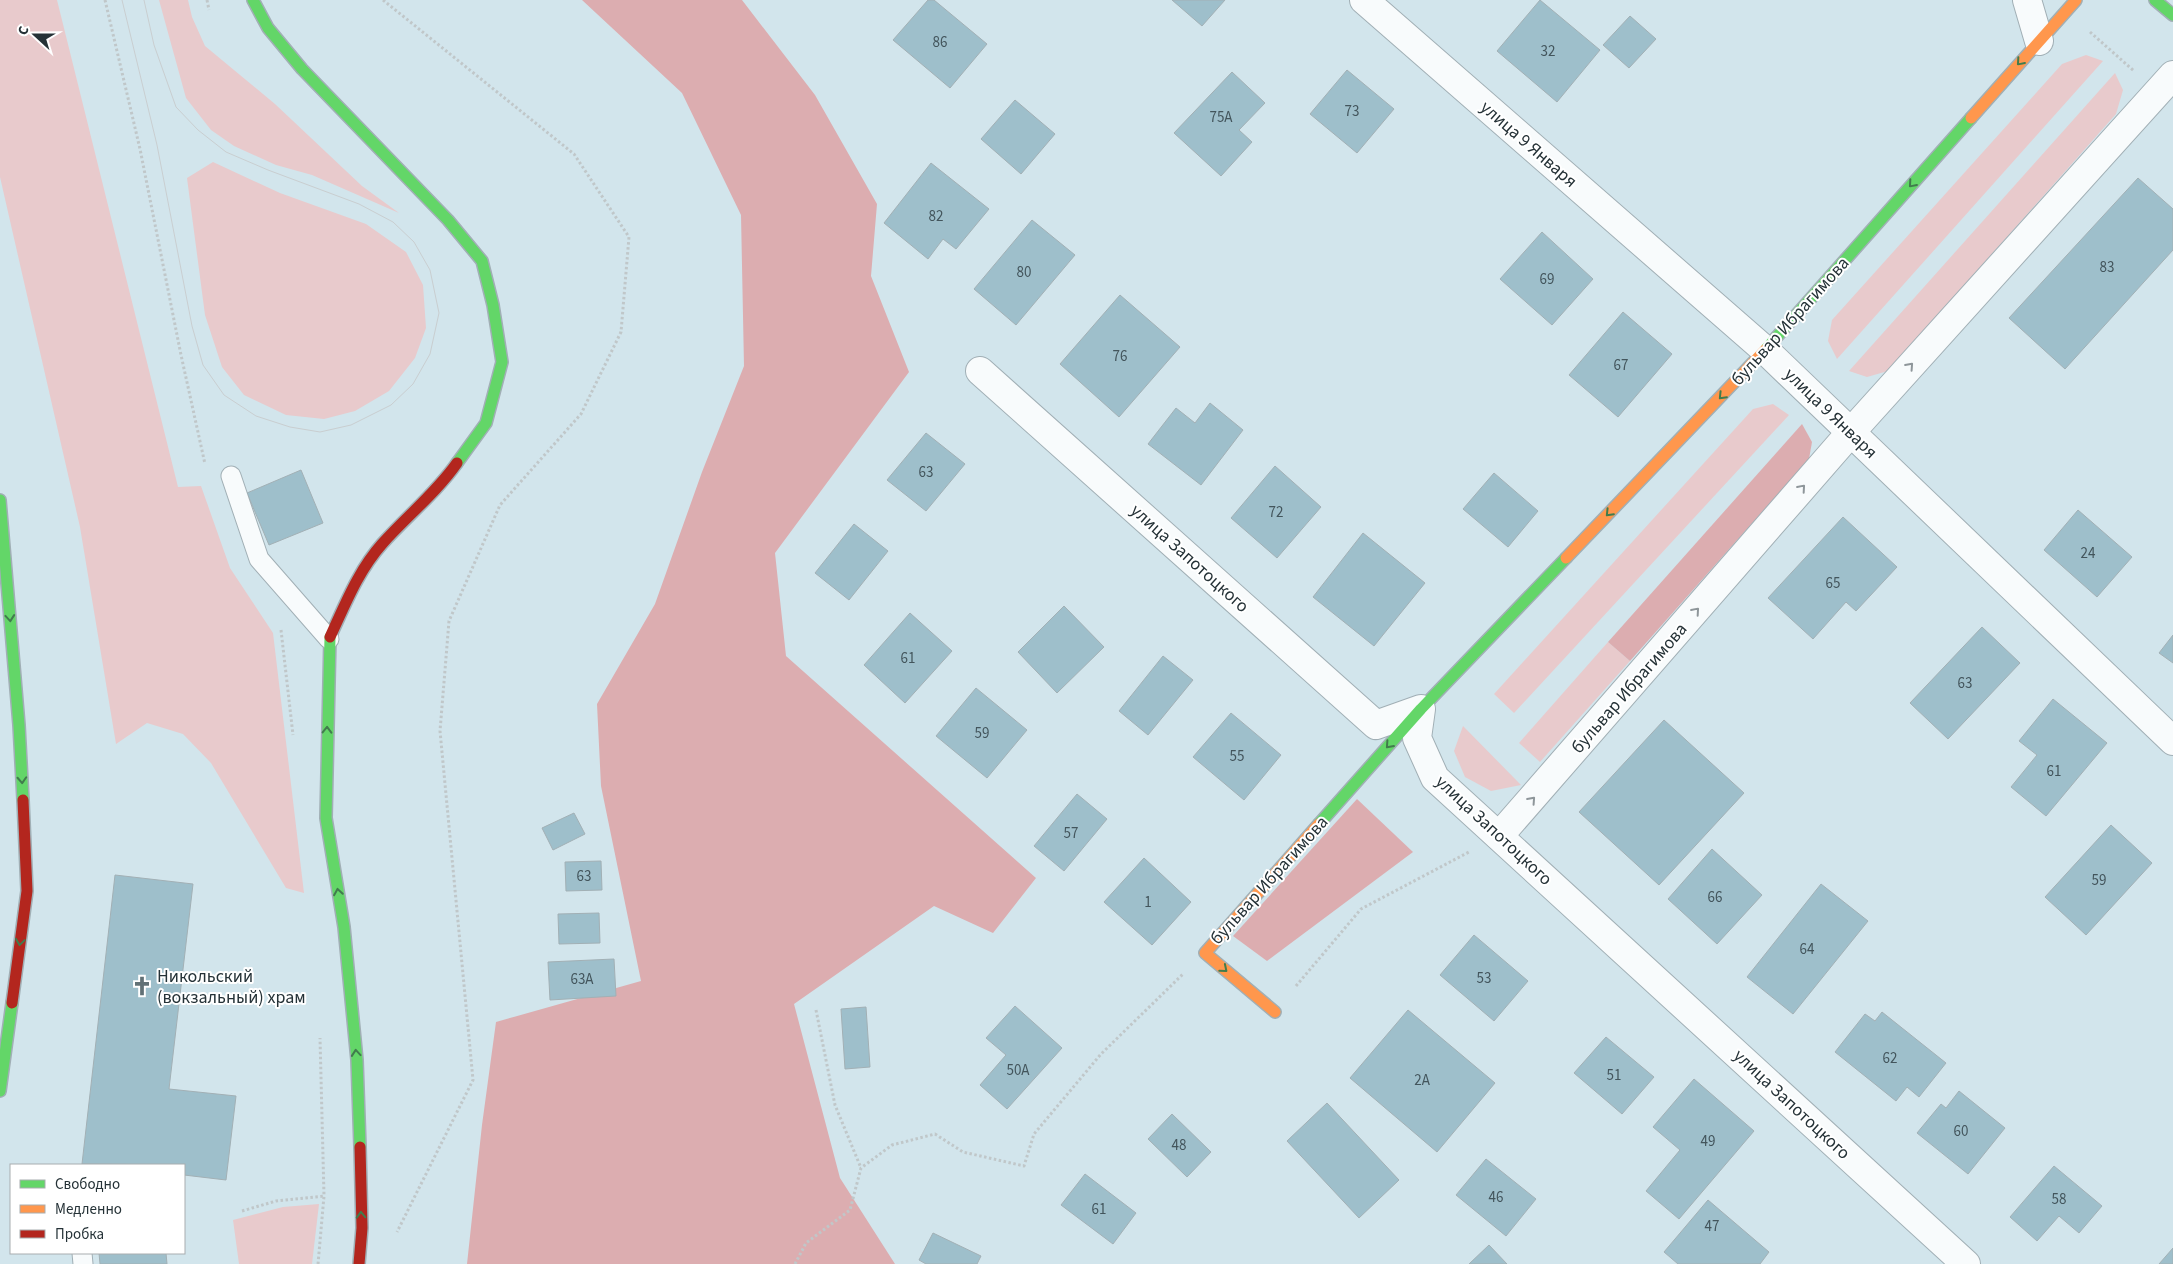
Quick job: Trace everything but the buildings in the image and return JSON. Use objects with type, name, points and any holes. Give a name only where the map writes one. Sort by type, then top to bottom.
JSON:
[{"type":"street","points":[[253,0],[268,28],[302,69],[448,220],[482,261],[493,304],[502,362],[486,423],[445,480],[381,545],[356,580],[329,639],[326,818],[344,928],[356,1060],[362,1228],[359,1264]]},
{"type":"street","name":"улица 9 Января","points":[[1364,0],[1765,350],[2173,741]]},
{"type":"street","points":[[2027,0],[2039,41]]},
{"type":"street","name":"бульвар Ибрагимова","points":[[1275,1012],[1205,952],[1422,709],[1765,350],[2076,0]]},
{"type":"street","points":[[2155,0],[2173,16]]},
{"type":"street","name":"бульвар Ибрагимова","points":[[1499,836],[1850,432],[2165,84]]},
{"type":"street","name":"улица Запотоцкого","points":[[980,371],[1376,725],[1422,709],[1417,738],[1434,778],[1966,1264]]},
{"type":"street","points":[[0,500],[19,725],[27,891],[0,1091]]},
{"type":"lane","points":[[231,476],[259,559],[329,639]]},
{"type":"path","points":[[106,0],[140,149],[181,355],[206,465]]},
{"type":"path","points":[[207,0],[209,10]]},
{"type":"path","points":[[383,0],[574,154],[629,238],[621,332],[581,414],[500,505],[449,621],[440,731],[473,1080],[397,1232]]},
{"type":"path","points":[[2066,10],[2165,84]]},
{"type":"path","points":[[277,624],[282,632],[293,739]]},
{"type":"path","points":[[1275,1012],[1361,909],[1499,836]]},
{"type":"path","points":[[861,1168],[892,1145],[935,1134],[963,1152],[1024,1166],[1034,1134],[1095,1061],[1205,952]]},
{"type":"path","points":[[795,1264],[806,1243],[850,1210],[861,1168],[835,1105],[816,1010]]},
{"type":"path","points":[[318,1264],[324,1196],[320,1032]]},
{"type":"path","points":[[242,1211],[276,1201],[324,1196]]},
{"type":"shaded area","points":[[0,0],[57,0],[178,487],[201,486],[230,568],[273,633],[304,893],[286,888],[211,763],[183,734],[147,723],[116,744],[80,527],[0,177]]},
{"type":"shaded area","points":[[159,0],[188,0],[192,17],[205,46],[275,104],[362,186],[399,213],[312,175],[276,165],[234,146],[211,130],[186,98]]},
{"type":"shaded area","points":[[582,0],[742,0],[815,95],[877,204],[871,276],[909,372],[775,553],[786,656],[1036,878],[993,933],[934,906],[794,1004],[840,1178],[895,1264],[467,1264],[482,1125],[496,1022],[641,981],[601,786],[597,704],[655,604],[702,472],[744,366],[741,215],[682,93]]},
{"type":"shaded area","points":[[2086,55],[2103,61],[1837,359],[1828,341],[1832,320],[2062,64]]},
{"type":"shaded area","points":[[2115,73],[2123,90],[2116,114],[1888,371],[1867,377],[1849,371]]},
{"type":"shaded area","points":[[213,162],[280,193],[366,224],[406,252],[423,285],[426,328],[415,358],[389,391],[355,411],[324,419],[286,415],[244,395],[222,367],[205,315],[187,178]]},
{"type":"shaded area","points":[[1773,404],[1789,415],[1514,713],[1494,694],[1753,409]]},
{"type":"shaded area","points":[[1802,424],[1812,442],[1809,459],[1630,661],[1608,642]]},
{"type":"shaded area","points":[[1608,642],[1630,661],[1540,762],[1519,743]]},
{"type":"shaded area","points":[[1463,726],[1521,785],[1491,791],[1465,777],[1454,751]]},
{"type":"shaded area","points":[[1357,799],[1413,852],[1267,961],[1233,936]]},
{"type":"shaded area","points":[[319,1204],[312,1264],[239,1264],[233,1220],[283,1207]]},
{"type":"tram line","points":[[122,0],[157,145],[192,326],[203,365],[224,395],[256,416],[290,427],[320,432],[351,425],[391,405],[413,384],[430,354],[439,313],[430,270],[414,242],[393,222],[359,204],[226,152],[198,130],[176,107],[154,45],[144,0]]},
{"type":"traffic: fast","points":[[253,0],[268,28],[302,69],[448,220],[482,261],[493,305],[502,362],[486,423],[457,463]]},
{"type":"traffic: fast","points":[[2155,0],[2173,15]]},
{"type":"traffic: fast","points":[[1766,349],[1971,118]]},
{"type":"traffic: fast","points":[[0,500],[19,725],[23,800]]},
{"type":"traffic: fast","points":[[1319,824],[1421,709],[1566,558]]},
{"type":"traffic: fast","points":[[330,637],[326,818],[344,927],[357,1060],[360,1147]]},
{"type":"traffic: fast","points":[[0,1091],[12,1003]]},
{"type":"traffic: slow","points":[[1971,118],[2076,0]]},
{"type":"traffic: slow","points":[[1566,558],[1766,349]]},
{"type":"traffic: slow","points":[[1275,1012],[1205,953],[1319,824]]},
{"type":"traffic: jam","points":[[330,637],[353,589],[373,554],[440,484],[457,463]]},
{"type":"traffic: jam","points":[[12,1003],[27,891],[23,800]]},
{"type":"traffic: jam","points":[[359,1264],[362,1228],[360,1147]]},
{"type":"place","name":"Никольский (вокзальный) храм","points":[[142,986]]}]
